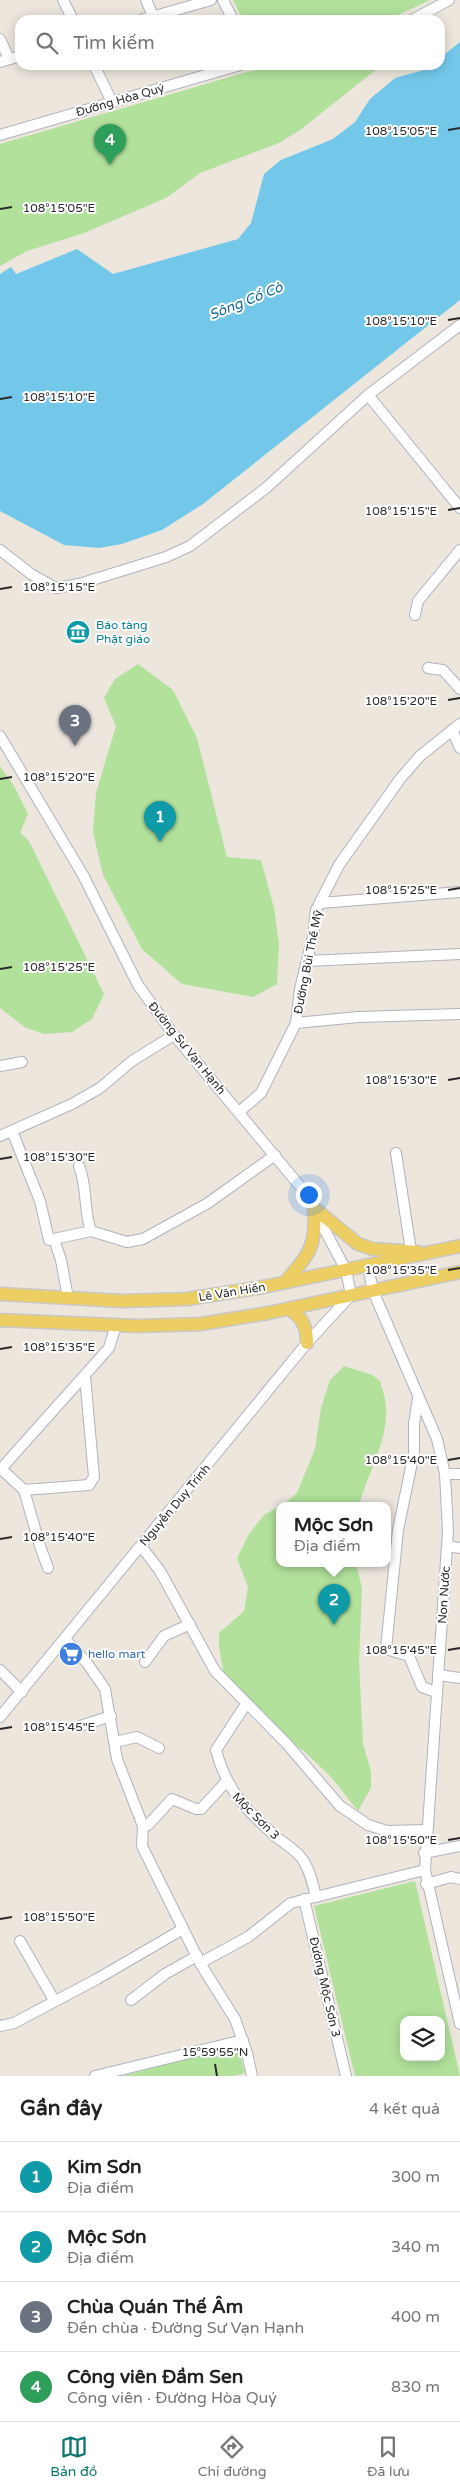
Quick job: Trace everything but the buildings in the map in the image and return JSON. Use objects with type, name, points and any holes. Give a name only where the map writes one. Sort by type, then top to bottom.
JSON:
[{"type":"main road","points":[[314,1208],[358,1244],[373,1249],[426,1253]]},
{"type":"main road","points":[[285,1282],[310,1251],[316,1231],[314,1208]]},
{"type":"main road","name":"Lê Văn Hiến","points":[[0,1294],[122,1301],[187,1299],[220,1295],[460,1246]]},
{"type":"main road","points":[[0,1320],[116,1325],[201,1324],[288,1309],[460,1272]]},
{"type":"main road","points":[[288,1309],[297,1313],[304,1324],[307,1343]]},
{"type":"street","points":[[63,0],[70,15]]},
{"type":"street","points":[[146,0],[153,15]]},
{"type":"street","points":[[157,15],[211,0]]},
{"type":"street","points":[[223,0],[230,15]]},
{"type":"street","points":[[421,15],[449,0]]},
{"type":"street","points":[[0,39],[5,60]]},
{"type":"street","points":[[96,70],[112,102]]},
{"type":"street","name":"Đường Hòa Quý","points":[[0,135],[223,70]]},
{"type":"street","points":[[0,550],[31,574],[56,588],[79,584],[166,557],[190,546],[266,488],[368,396],[460,325]]},
{"type":"street","points":[[368,396],[460,508]]},
{"type":"street","points":[[415,615],[418,601],[460,550]]},
{"type":"street","points":[[428,668],[443,670],[460,689]]},
{"type":"street","points":[[456,727],[460,748]]},
{"type":"street","name":"Đường Bùi Thế Mỹ","points":[[239,1112],[261,1093],[296,1023],[300,989],[320,903],[340,865],[400,779],[420,756],[456,727]]},
{"type":"street","name":"Đường Sư Vạn Hạnh","points":[[0,736],[82,875],[138,985],[174,1036],[295,1178],[314,1208],[346,1270],[351,1295]]},
{"type":"street","points":[[320,903],[460,892]]},
{"type":"street","points":[[307,961],[460,954]]},
{"type":"street","points":[[296,1023],[358,1017],[460,1014]]},
{"type":"street","points":[[0,1136],[72,1104],[100,1088],[132,1061],[174,1036]]},
{"type":"street","points":[[0,1066],[22,1062]]},
{"type":"street","points":[[12,1132],[40,1201],[49,1240],[91,1231],[127,1242],[143,1239],[208,1202],[275,1155]]},
{"type":"street","points":[[396,1153],[411,1251]]},
{"type":"street","points":[[79,1166],[85,1184],[85,1206],[91,1231]]},
{"type":"street","points":[[54,1239],[61,1260],[68,1298]]},
{"type":"street","name":"Non Nước","points":[[368,1266],[373,1291],[418,1398],[438,1439],[445,1474],[447,1546],[424,1853],[426,1884],[456,1990],[460,2024]]},
{"type":"street","name":"Nguyễn Duy Trinh","points":[[0,1717],[307,1343],[351,1295]]},
{"type":"street","points":[[48,1568],[24,1490],[1,1468],[109,1348],[116,1325]]},
{"type":"street","points":[[24,1490],[86,1487],[94,1477],[84,1376]]},
{"type":"street","points":[[418,1398],[414,1424],[414,1453],[398,1530],[386,1649],[409,1656],[422,1687],[436,1692]]},
{"type":"street","points":[[445,1474],[460,1474]]},
{"type":"street","points":[[141,1546],[160,1571],[214,1671],[287,1744],[340,1806],[354,1816],[387,1831],[426,1830]]},
{"type":"street","points":[[447,1546],[460,1548]]},
{"type":"street","points":[[145,1662],[164,1636],[190,1624]]},
{"type":"street","points":[[65,1639],[97,1675],[105,1689],[122,1776],[143,1826],[142,1846],[199,1959],[236,2019],[252,2076]]},
{"type":"street","points":[[0,1670],[22,1692]]},
{"type":"street","points":[[438,1675],[460,1678]]},
{"type":"street","name":"Mộc Sơn 3","points":[[246,1704],[216,1750],[226,1782],[236,1798],[273,1834],[303,1858],[311,1876],[316,1897]]},
{"type":"street","points":[[80,1726],[111,1716]]},
{"type":"street","points":[[114,1742],[137,1737],[159,1748]]},
{"type":"street","points":[[143,1826],[148,1825],[172,1799],[196,1809],[201,1809],[226,1782]]},
{"type":"street","points":[[424,1853],[460,1846]]},
{"type":"street","points":[[131,2000],[165,1974],[248,1937],[285,1906],[304,1899],[425,1870]]},
{"type":"street","points":[[426,1884],[451,1877],[460,1879]]},
{"type":"street","name":"Đường Mộc Sơn 3","points":[[304,1899],[346,2076]]},
{"type":"street","points":[[0,2026],[14,2023],[54,2000],[98,1979],[183,1929]]},
{"type":"street","points":[[20,1941],[54,2000]]},
{"type":"street","points":[[95,2076],[243,2040]]},
{"type":"green space","points":[[233,0],[430,0],[398,15],[240,15]]},
{"type":"green space","points":[[257,70],[376,70],[300,130],[279,143],[200,173],[166,198],[84,233],[27,251],[0,266],[0,144]]},
{"type":"green space","points":[[138,664],[173,690],[197,738],[227,857],[261,860],[274,908],[279,944],[277,984],[253,997],[182,984],[142,949],[103,875],[93,832],[96,793],[116,726],[104,698],[115,679]]},
{"type":"green space","points":[[0,766],[14,786],[28,814],[20,833],[29,841],[104,994],[92,1019],[72,1032],[44,1034],[26,1028],[0,1008]]},
{"type":"green space","points":[[344,1366],[372,1375],[380,1381],[385,1398],[386,1421],[384,1433],[360,1502],[286,1502],[297,1493],[315,1449],[321,1408],[330,1380]]},
{"type":"green space","points":[[276,1508],[276,1567],[357,1567],[362,1588],[359,1662],[363,1743],[371,1772],[371,1788],[358,1811],[331,1777],[305,1752],[270,1726],[225,1681],[219,1647],[219,1633],[244,1611],[248,1587],[237,1558],[249,1534],[264,1515]]},
{"type":"green space","points":[[415,1881],[460,2076],[355,2076],[314,1906]]},
{"type":"green space","points":[[237,2045],[245,2073],[234,2076],[123,2076]]},
{"type":"water","name":"Sông Cổ Cò","points":[[460,42],[460,300],[203,504],[162,530],[122,544],[99,548],[64,545],[0,511],[0,274],[11,267],[16,274],[77,249],[113,274],[238,239],[251,223],[264,174],[281,160],[333,139],[355,122],[370,99],[395,78],[424,70],[445,70],[445,54]]},
{"type":"place","name":"Công viên Đầm Sen","points":[[110,165]]},
{"type":"place","name":"Bảo tàng Phật giáo","points":[[78,632]]},
{"type":"place","name":"Chùa Quán Thế Âm","points":[[75,746]]},
{"type":"place","name":"Kim Sơn","points":[[160,842]]},
{"type":"place","name":"Mộc Sơn","points":[[334,1625]]},
{"type":"place","name":"hello mart","points":[[71,1654]]}]
